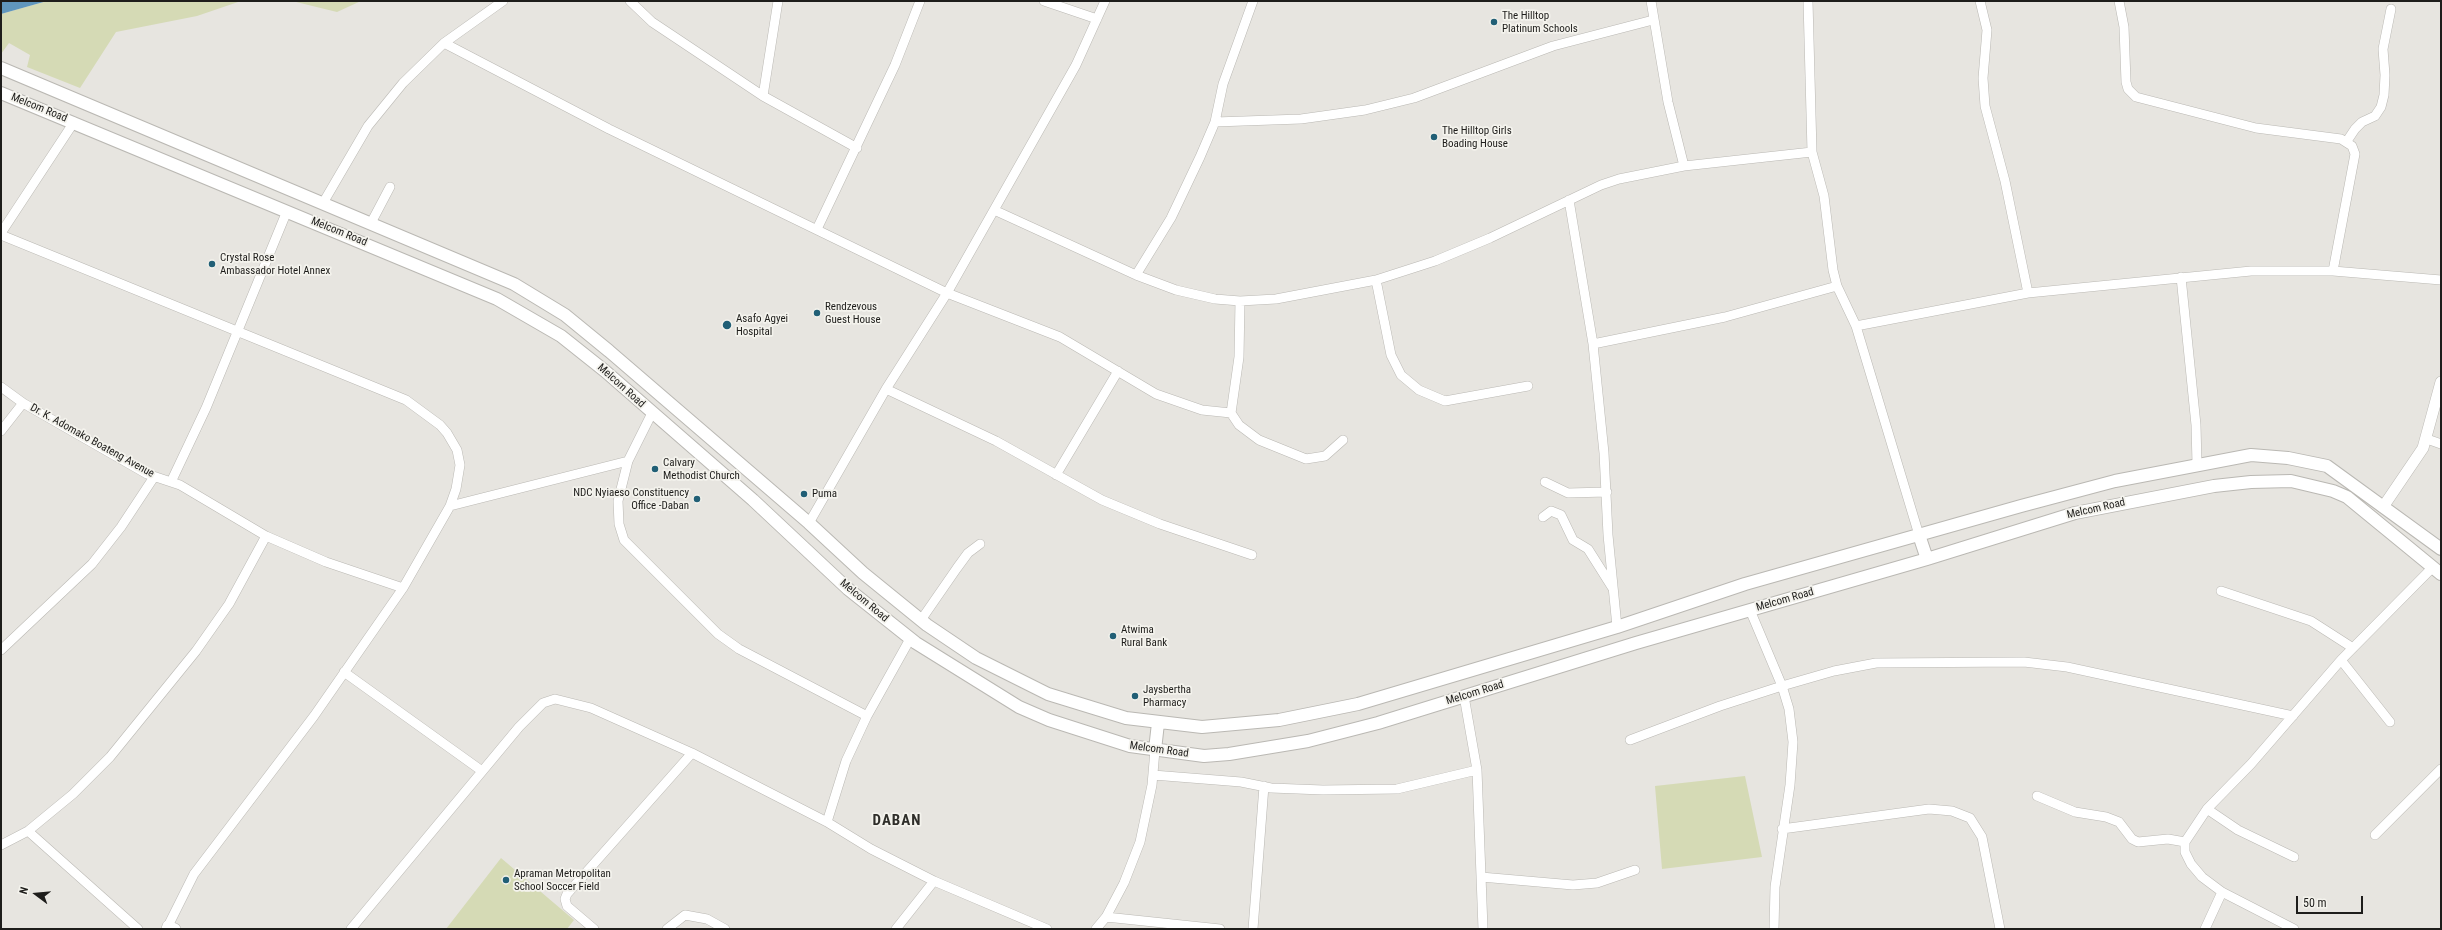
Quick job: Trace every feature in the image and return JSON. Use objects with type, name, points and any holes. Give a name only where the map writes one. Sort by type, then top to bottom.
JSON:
[{"type":"main road","points":[[1,68],[514,284],[565,315],[809,523],[863,573],[921,620],[976,658],[1048,694],[1126,718],[1158,723],[1202,727],[1278,720],[1358,704],[1617,627],[1745,584],[2115,480],[2251,455],[2288,458],[2327,466],[2441,549]]},
{"type":"main road","name":"Melcom Road","points":[[1,93],[74,122],[497,299],[561,336],[605,371],[848,589],[910,639],[963,674],[1019,707],[1049,720],[1110,740],[1155,750],[1204,756],[1269,748],[1378,723],[1750,610],[1926,560],[2074,513],[2214,486],[2251,482],[2291,481],[2333,491],[2347,497],[2437,571]]},
{"type":"main road","points":[[313,222],[323,203]]},
{"type":"main road","points":[[2374,519],[2383,507]]},
{"type":"main road","points":[[794,539],[809,523]]},
{"type":"main road","points":[[1919,535],[1926,560]]},
{"type":"main road","points":[[1155,750],[1158,723]]},
{"type":"street","points":[[323,203],[368,126],[403,83],[444,43],[503,1]]},
{"type":"street","points":[[630,1],[665,31],[763,96],[856,148]]},
{"type":"street","points":[[763,96],[778,1]]},
{"type":"street","points":[[817,229],[895,65],[920,1]]},
{"type":"street","points":[[1044,1],[1097,20]]},
{"type":"street","points":[[809,523],[886,389],[947,293],[1076,65],[1105,1]]},
{"type":"street","points":[[1136,275],[1170,218],[1215,122],[1217,105],[1223,84],[1253,1]]},
{"type":"street","points":[[1651,1],[1668,102],[1684,166]]},
{"type":"street","points":[[1808,1],[1812,152],[1824,196],[1837,286],[1856,326],[1919,535]]},
{"type":"street","points":[[1980,1],[1986,30],[1983,78],[1985,106],[2004,181],[2028,293]]},
{"type":"street","points":[[2119,1],[2124,27],[2126,82],[2128,89],[2136,97],[2256,128],[2347,141],[2352,146],[2355,154],[2333,270]]},
{"type":"street","points":[[2347,141],[2355,129],[2362,122],[2375,116],[2381,107],[2385,82],[2383,50],[2391,9]]},
{"type":"street","points":[[1215,122],[1301,119],[1372,108],[1414,98],[1553,46],[1653,20]]},
{"type":"street","points":[[444,43],[609,129],[947,293],[1060,337],[1156,394],[1202,410],[1231,413]]},
{"type":"street","points":[[74,122],[1,234],[406,400],[430,416],[447,433],[457,450],[460,465],[456,489],[450,506],[403,588],[344,672],[194,874],[170,928]]},
{"type":"street","points":[[994,210],[1136,275],[1176,290],[1215,299],[1240,301],[1276,299],[1376,280],[1448,255],[1619,179],[1684,166],[1812,152]]},
{"type":"street","points":[[371,223],[390,187]]},
{"type":"street","points":[[1569,200],[1592,344],[1607,492],[1617,627]]},
{"type":"street","points":[[171,482],[206,408],[287,211]]},
{"type":"street","points":[[1856,326],[2028,293],[2251,271],[2333,270],[2441,280]]},
{"type":"street","points":[[2181,277],[2196,425],[2197,464]]},
{"type":"street","points":[[1376,280],[1391,355],[1401,376],[1419,390],[1445,401],[1528,386]]},
{"type":"street","points":[[1592,344],[1725,317],[1837,286]]},
{"type":"street","points":[[1240,301],[1239,357],[1231,413],[1239,425],[1259,440],[1306,459],[1325,456],[1343,440]]},
{"type":"street","points":[[1056,475],[1118,371]]},
{"type":"street","points":[[2383,507],[2416,462],[2427,439],[2441,382]]},
{"type":"street","name":"Dr. K. Adomako Boateng Avenue","points":[[1,387],[23,403],[154,477],[171,482],[266,536],[326,562],[403,588]]},
{"type":"street","points":[[886,389],[996,441],[1082,491],[1131,513],[1252,555]]},
{"type":"street","points":[[1,431],[23,403]]},
{"type":"street","points":[[652,413],[628,461],[618,502],[619,524],[624,540],[634,552],[718,634],[739,650],[867,716]]},
{"type":"street","points":[[2427,439],[2441,444]]},
{"type":"street","points":[[450,506],[628,461]]},
{"type":"street","points":[[1,650],[92,564],[121,527],[154,477]]},
{"type":"street","points":[[1546,482],[1568,493],[1607,492]]},
{"type":"street","points":[[1543,517],[1552,511],[1561,515],[1573,540],[1588,549],[1614,590]]},
{"type":"street","points":[[1,844],[28,831],[73,794],[110,757],[196,651],[229,604],[266,536]]},
{"type":"street","points":[[921,620],[968,553],[980,544]]},
{"type":"street","points":[[2294,929],[2222,892],[2202,877],[2190,864],[2185,852],[2185,842],[2207,809],[2251,764],[2341,660],[2437,571]]},
{"type":"street","points":[[2221,591],[2311,621],[2353,648]]},
{"type":"street","points":[[1750,610],[1782,686],[1789,709],[1793,742],[1790,785],[1782,829],[1775,887],[1774,929]]},
{"type":"street","points":[[827,822],[846,761],[867,716],[910,639]]},
{"type":"street","points":[[2341,660],[2390,722]]},
{"type":"street","points":[[1630,740],[1720,706],[1782,686],[1834,671],[1876,663],[2024,662],[2067,667],[2293,716]]},
{"type":"street","points":[[344,672],[482,771]]},
{"type":"street","points":[[1464,696],[1477,770],[1483,929]]},
{"type":"street","points":[[351,929],[482,771],[543,703],[555,699],[591,708],[692,753],[827,822],[871,849],[934,881],[1047,929]]},
{"type":"street","points":[[1096,929],[1106,917],[1124,883],[1140,842],[1153,775],[1155,750]]},
{"type":"street","points":[[594,929],[567,906],[565,899],[567,894],[692,753]]},
{"type":"street","points":[[2375,835],[2441,769]]},
{"type":"street","points":[[1153,775],[1240,782],[1264,786],[1323,790],[1397,789],[1477,770]]},
{"type":"street","points":[[1253,929],[1264,786]]},
{"type":"street","points":[[2037,796],[2075,812],[2119,822],[2132,839],[2138,842],[2168,839],[2185,842]]},
{"type":"street","points":[[1782,829],[1929,809],[1952,811],[1970,818],[1982,838],[2000,929]]},
{"type":"street","points":[[2207,809],[2238,830],[2294,857]]},
{"type":"street","points":[[28,831],[138,929]]},
{"type":"street","points":[[1481,876],[1573,885],[1597,883],[1635,870]]},
{"type":"street","points":[[896,929],[934,881]]},
{"type":"street","points":[[2205,929],[2222,892]]},
{"type":"street","points":[[667,929],[685,915],[707,919],[725,929]]},
{"type":"street","points":[[1106,917],[1220,929]]},
{"type":"green space","points":[[47,1],[241,1],[197,16],[116,32],[80,88],[27,67],[30,55],[9,43],[1,54],[1,14]]},
{"type":"green space","points":[[292,1],[361,1],[337,12]]},
{"type":"green space","points":[[1745,776],[1762,857],[1662,869],[1655,786]]},
{"type":"green space","name":"Apraman Metropolitan School Soccer Field","points":[[501,858],[574,920],[567,929],[446,929]]},
{"type":"water","points":[[1,1],[47,1],[1,14]]},
{"type":"place","name":"The Hilltop Platinum Schools","points":[[1494,22]]},
{"type":"place","name":"The Hilltop Girls Boading House","points":[[1434,137]]},
{"type":"place","name":"Crystal Rose Ambassador Hotel Annex","points":[[212,264]]},
{"type":"place","name":"Rendzevous Guest House","points":[[817,313]]},
{"type":"place","name":"Asafo Agyei Hospital","points":[[727,325]]},
{"type":"place","name":"Calvary Methodist Church","points":[[655,469]]},
{"type":"place","name":"Puma","points":[[804,494]]},
{"type":"place","name":"NDC Nyiaeso Constituency Office -Daban","points":[[697,499]]},
{"type":"place","name":"Atwima Rural Bank","points":[[1113,636]]},
{"type":"place","name":"Jaysbertha Pharmacy","points":[[1135,696]]},
{"type":"place","name":"Apraman Metropolitan School Soccer Field","points":[[506,880]]},
{"type":"district","name":"DABAN","points":[[897,821]]}]
